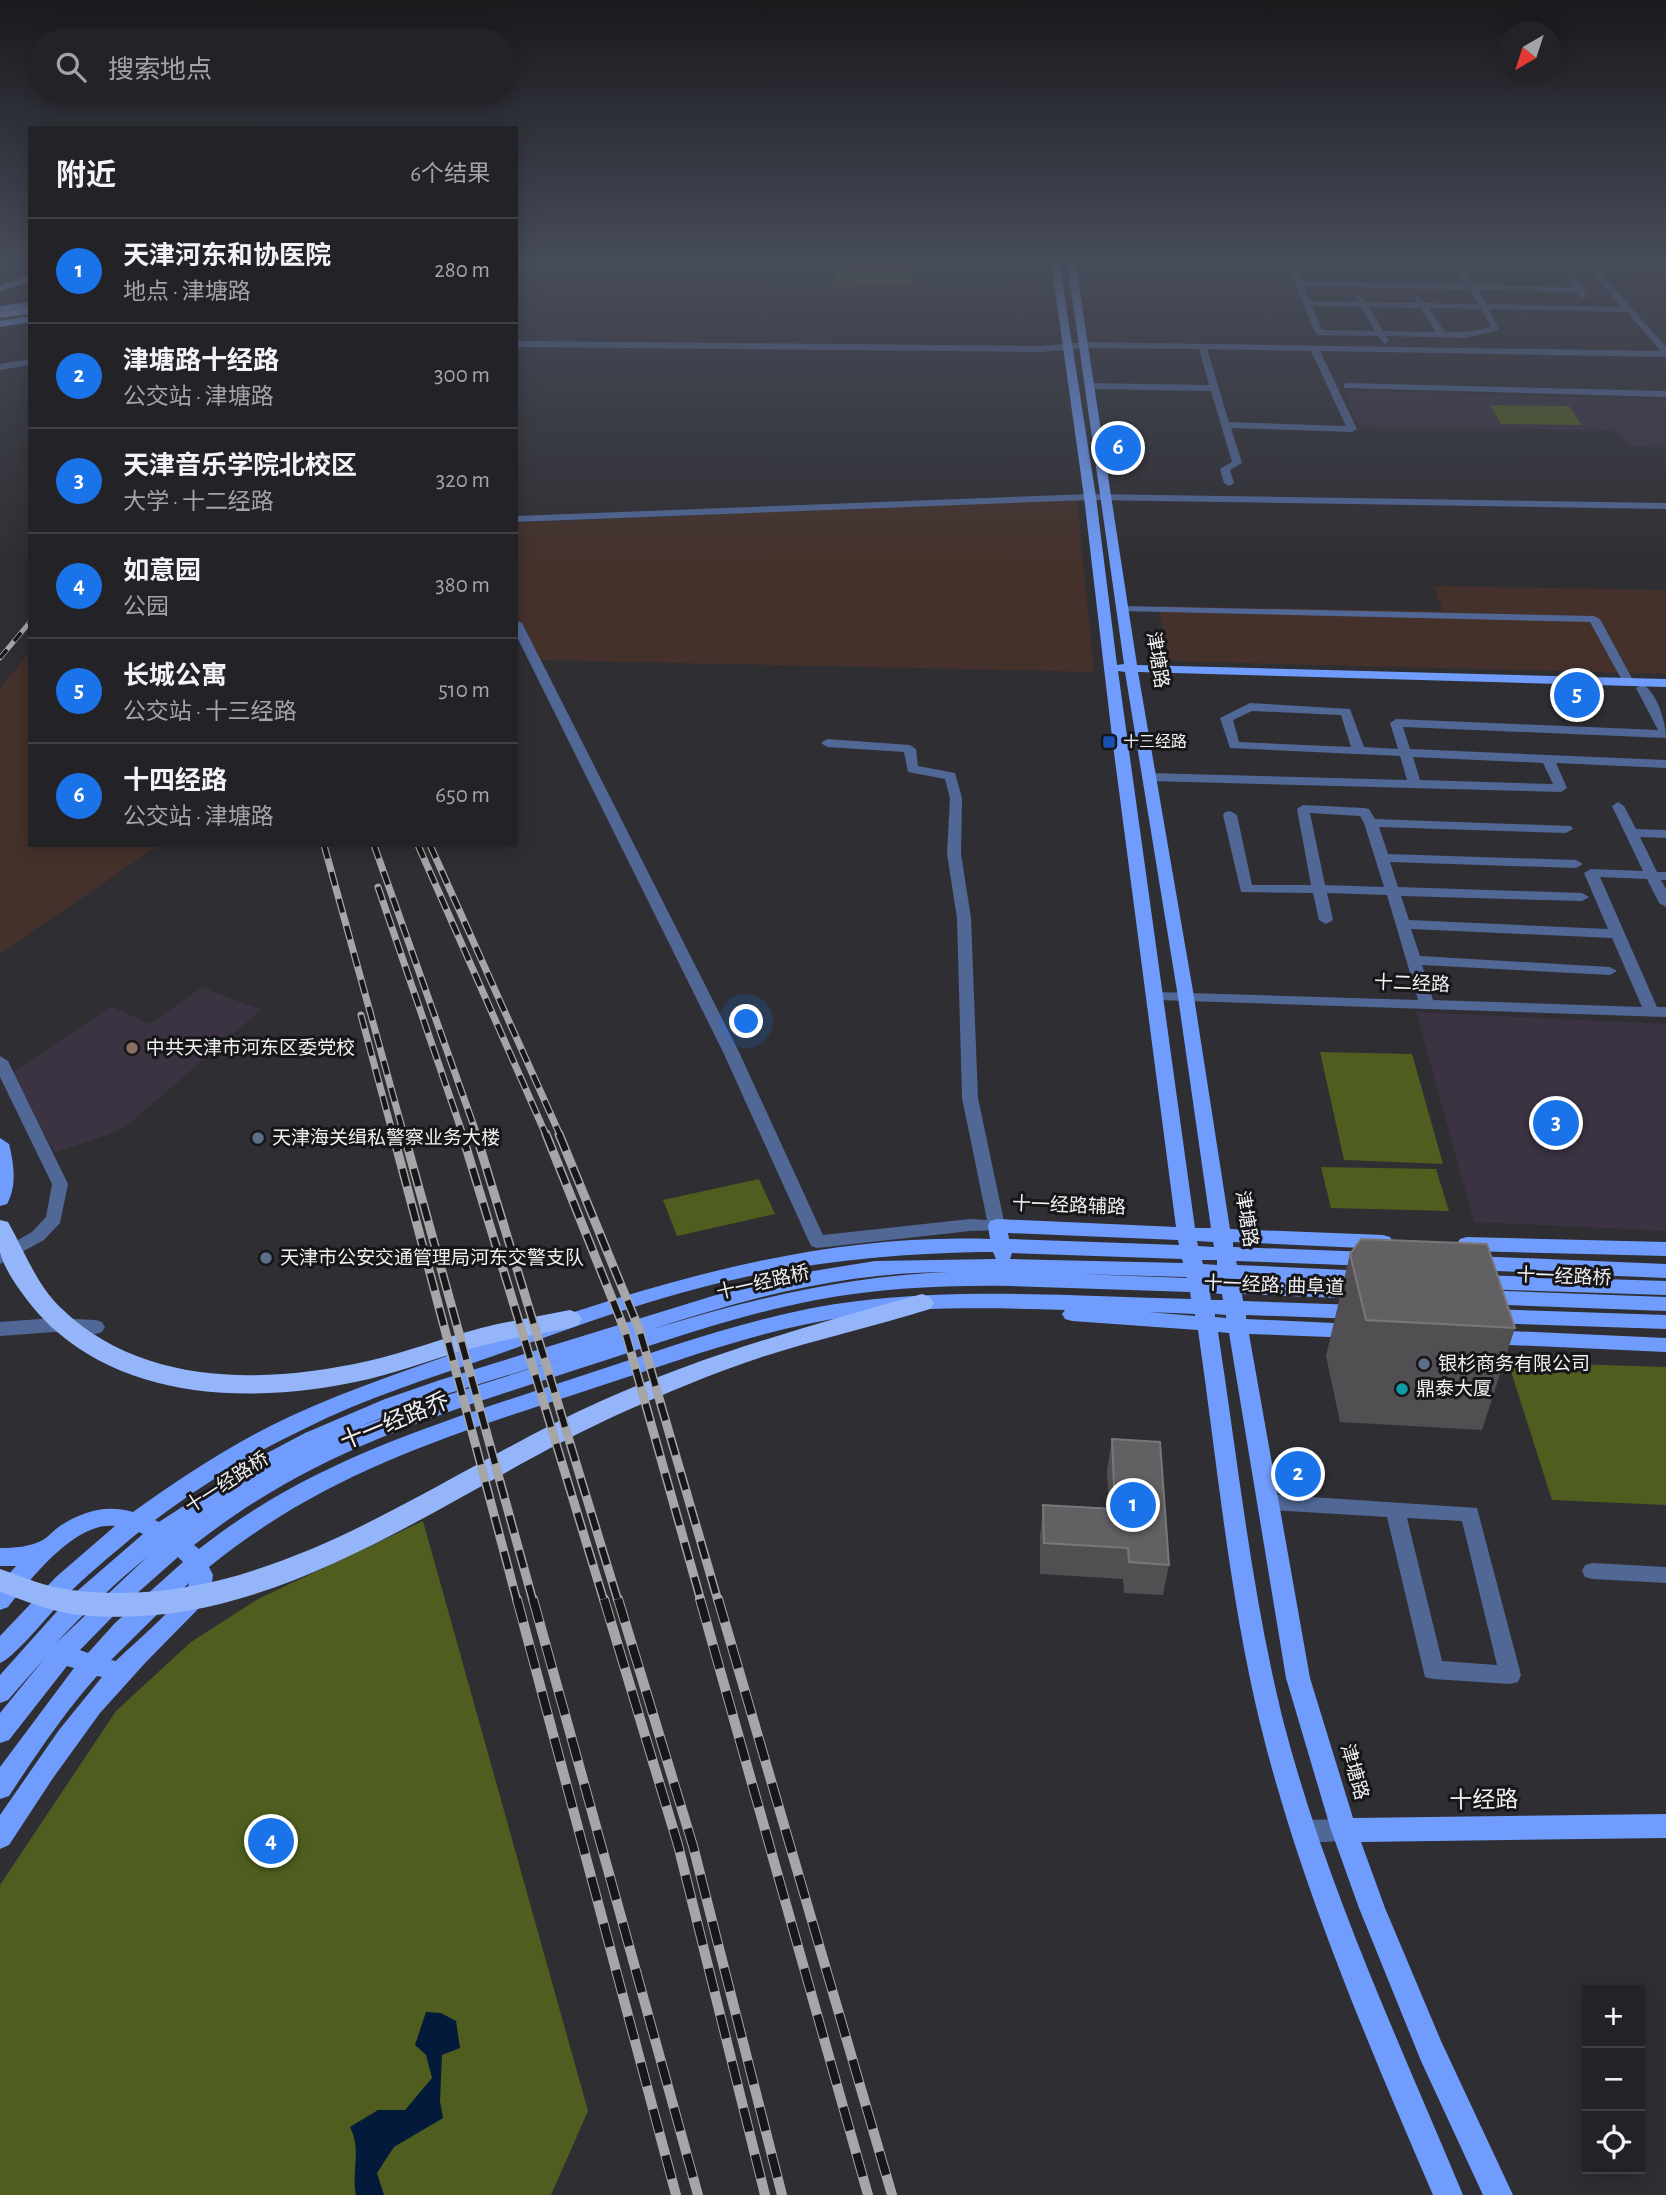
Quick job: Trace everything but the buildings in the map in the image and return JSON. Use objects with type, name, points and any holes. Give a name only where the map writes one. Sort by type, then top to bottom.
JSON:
[{"type":"highway","points":[[0,1228],[35,1295],[71,1333],[93,1348],[127,1365],[192,1380],[271,1383],[366,1370],[480,1338],[570,1319]]},
{"type":"highway","points":[[0,1580],[31,1592],[92,1605],[129,1606],[180,1601],[230,1589],[301,1565],[338,1548],[529,1447],[662,1384],[722,1360],[922,1303]]},
{"type":"main road","points":[[1071,363],[1186,1234],[1207,1324],[1256,1654],[1303,1831],[1339,1939],[1448,2195]]},
{"type":"main road","name":"津塘路","points":[[1086,363],[1222,1236],[1298,1678],[1344,1830],[1372,1908],[1431,2051],[1498,2195]]},
{"type":"main road","points":[[1110,648],[1133,665],[1183,673],[1666,689]]},
{"type":"main road","points":[[1112,671],[1146,663],[1183,673],[1666,683]]},
{"type":"main road","points":[[0,1200],[6,1180],[3,1153]]},
{"type":"main road","name":"十一经路辅路","points":[[1383,1295],[1239,1326],[1016,1310],[996,1226],[1409,1243]]},
{"type":"main road","name":"十一经路桥","points":[[0,1653],[49,1598],[95,1555],[175,1493],[221,1464],[332,1408],[412,1375],[570,1319],[738,1272],[799,1260],[922,1246],[979,1245],[1383,1295]]},
{"type":"main road","points":[[1458,1280],[1666,1249]]},
{"type":"main road","name":"十一经路桥","points":[[0,1693],[25,1661],[68,1615],[148,1543],[203,1501],[280,1455],[368,1413],[699,1307],[761,1290],[837,1274],[917,1266],[1075,1267],[1383,1295]]},
{"type":"main road","name":"十一经路桥","points":[[1458,1280],[1666,1270]]},
{"type":"main road","name":"十一经路桥","points":[[0,1732],[29,1691],[105,1606],[164,1554],[227,1507],[300,1464],[388,1424],[649,1338],[763,1305],[896,1282],[1028,1279],[1383,1295]]},
{"type":"main road","points":[[1458,1280],[1666,1322]]},
{"type":"main road","name":"十一经路桥","points":[[1458,1280],[1666,1288]]},
{"type":"main road","name":"十一经路桥","points":[[1458,1280],[1666,1304]]},
{"type":"main road","name":"十一经路; 曲阜道","points":[[922,1303],[1383,1295]]},
{"type":"main road","name":"十一经路乔","points":[[0,1788],[21,1755],[92,1661],[138,1612],[237,1532],[303,1491],[398,1446],[720,1338],[809,1315],[922,1303]]},
{"type":"main road","points":[[1473,1336],[1666,1345]]},
{"type":"main road","points":[[0,1558],[33,1553],[54,1544],[93,1518],[124,1516],[149,1524],[170,1539],[201,1568],[203,1580],[188,1607],[153,1638],[121,1673],[63,1745],[0,1836]]},
{"type":"main road","points":[[0,1600],[54,1544]]},
{"type":"main road","points":[[0,1636],[121,1673]]},
{"type":"main road","name":"十经路","points":[[1344,1830],[1666,1826]]},
{"type":"street","points":[[0,367],[21,363]]},
{"type":"street","points":[[1207,363],[1237,463],[1225,469],[1229,483]]},
{"type":"street","points":[[1226,425],[1352,429],[1321,363]]},
{"type":"street","points":[[1089,386],[1214,387]]},
{"type":"street","points":[[1347,386],[1666,394]]},
{"type":"street","points":[[518,519],[1090,497],[1666,506]]},
{"type":"street","points":[[1123,609],[1594,619],[1628,682]]},
{"type":"street","points":[[518,627],[731,1052],[817,1242],[958,1226],[996,1226],[970,1098],[964,918],[954,854],[956,798],[951,776],[912,769],[910,749],[827,743]]},
{"type":"street","points":[[1359,751],[1346,712],[1250,707],[1226,718],[1234,745],[1359,751],[1548,759],[1622,747],[1666,734],[1642,688]]},
{"type":"street","points":[[1415,785],[1396,723],[1622,747],[1666,764]]},
{"type":"street","points":[[1149,777],[1561,788],[1548,759]]},
{"type":"street","points":[[1618,806],[1659,876],[1666,903]]},
{"type":"street","points":[[1325,920],[1303,810],[1364,812],[1371,823],[1426,1003]]},
{"type":"street","points":[[1230,815],[1246,889],[1392,890],[1582,897]]},
{"type":"street","points":[[1371,823],[1566,829]]},
{"type":"street","points":[[1631,832],[1666,834]]},
{"type":"street","points":[[1382,858],[1576,864]]},
{"type":"street","points":[[1658,1012],[1617,934],[1591,873],[1659,876]]},
{"type":"street","points":[[1403,924],[1617,934]]},
{"type":"street","points":[[1414,960],[1610,971]]},
{"type":"street","name":"十二经路","points":[[1156,996],[1658,1012]]},
{"type":"street","points":[[0,1061],[60,1184],[54,1219],[38,1236],[0,1258]]},
{"type":"street","points":[[0,1329],[54,1325],[96,1327]]},
{"type":"street","points":[[1268,1502],[1470,1514],[1510,1675],[1433,1670],[1395,1510]]},
{"type":"street","points":[[1592,1571],[1666,1574]]},
{"type":"street","name":"十经路","points":[[1303,1831],[1344,1830]]},
{"type":"shaded area","points":[[1343,390],[1666,400],[1666,447],[1631,446],[1614,430],[1359,427]]},
{"type":"shaded area","points":[[1077,499],[1094,672],[538,660],[518,618],[518,523]]},
{"type":"shaded area","points":[[1434,586],[1666,590],[1666,674],[1169,661],[1158,606],[1443,611]]},
{"type":"shaded area","points":[[28,654],[28,847],[156,847],[0,954],[0,688]]},
{"type":"shaded area","name":"中共天津市河东区委党校","points":[[202,987],[261,1010],[123,1129],[55,1153],[12,1073],[111,1006],[150,1024]]},
{"type":"shaded area","points":[[1416,1012],[1666,1024],[1666,1231],[1474,1222]]},
{"type":"green space","points":[[1490,405],[1569,406],[1582,425],[1501,424]]},
{"type":"green space","points":[[1320,1052],[1412,1054],[1443,1164],[1344,1160]]},
{"type":"green space","points":[[1321,1167],[1436,1169],[1449,1211],[1331,1208]]},
{"type":"green space","points":[[759,1179],[775,1214],[677,1236],[663,1200]]},
{"type":"green space","points":[[1508,1362],[1666,1367],[1666,1505],[1552,1500]]},
{"type":"green space","points":[[423,1521],[588,2111],[551,2195],[0,2195],[0,1885],[116,1711],[191,1642],[258,1599]]},
{"type":"water","points":[[426,2012],[441,2013],[456,2021],[460,2048],[442,2055],[440,2101],[443,2118],[394,2147],[377,2173],[384,2195],[356,2195],[356,2152],[350,2127],[378,2110],[405,2110],[432,2078],[426,2055],[415,2045]]},
{"type":"railway","points":[[0,658],[28,624]]},
{"type":"railway","points":[[325,847],[404,1135]]},
{"type":"railway","points":[[375,847],[477,1135]]},
{"type":"railway","points":[[419,847],[546,1135]]},
{"type":"railway","points":[[431,847],[560,1135]]},
{"type":"railway","points":[[378,887],[463,1135]]},
{"type":"railway","points":[[361,1015],[393,1135]]},
{"type":"railway","points":[[393,1134],[517,1601]]},
{"type":"railway","points":[[404,1134],[533,1601]]},
{"type":"railway","points":[[462,1134],[604,1601]]},
{"type":"railway","points":[[476,1134],[618,1601]]},
{"type":"railway","points":[[546,1134],[625,1331],[701,1601]]},
{"type":"railway","points":[[559,1134],[639,1329],[718,1601]]},
{"type":"railway","points":[[517,1599],[676,2195]]},
{"type":"railway","points":[[533,1599],[698,2195]]},
{"type":"railway","points":[[604,1599],[678,1845],[765,2195]]},
{"type":"railway","points":[[618,1599],[693,1846],[782,2195]]},
{"type":"railway","points":[[700,1599],[868,2195]]},
{"type":"railway","points":[[718,1599],[892,2195]]},
{"type":"place","name":"十四经路","points":[[1118,448]]},
{"type":"place","name":"长城公寓","points":[[1577,695]]},
{"type":"place","name":"十三经路","points":[[1109,742]]},
{"type":"place","name":"中共天津市河东区委党校","points":[[132,1048]]},
{"type":"place","name":"天津音乐学院北校区","points":[[1556,1123]]},
{"type":"place","name":"天津海关缉私警察业务大楼","points":[[258,1138]]},
{"type":"place","name":"天津市公安交通管理局河东交警支队","points":[[266,1258]]},
{"type":"place","name":"银杉商务有限公司","points":[[1424,1364]]},
{"type":"place","name":"鼎泰大厦","points":[[1402,1389]]},
{"type":"place","name":"津塘路十经路","points":[[1298,1474]]},
{"type":"place","name":"天津河东和协医院","points":[[1133,1505]]},
{"type":"place","name":"如意园","points":[[271,1841]]}]
